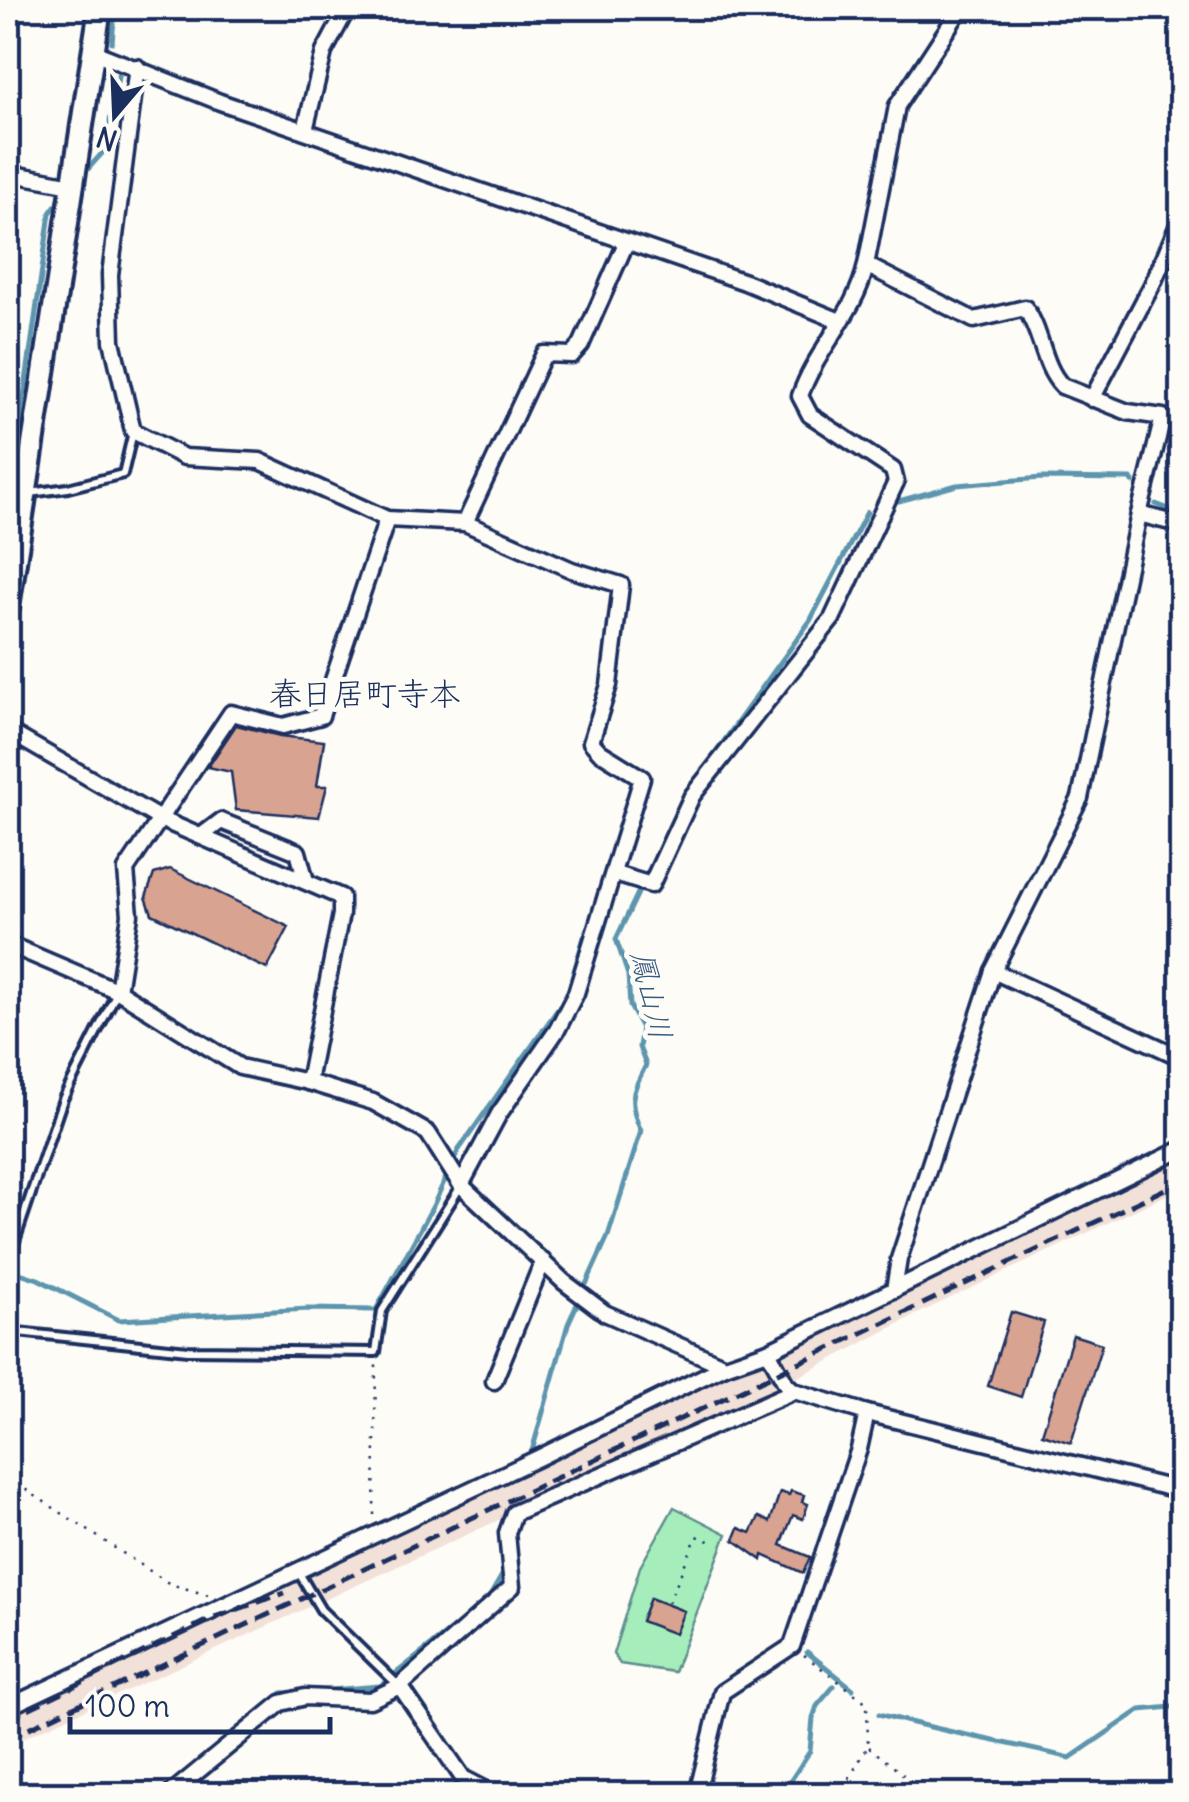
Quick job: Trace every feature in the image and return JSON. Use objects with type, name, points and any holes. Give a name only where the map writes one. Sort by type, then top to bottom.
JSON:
[{"type":"main road","points":[[8,608],[13,545],[26,493],[100,8]]},
{"type":"street","points":[[305,130],[324,52],[346,11],[352,8]]},
{"type":"street","points":[[621,875],[651,885],[692,796],[832,619],[896,482],[893,470],[810,415],[800,396],[809,369],[862,286],[897,106],[961,8]]},
{"type":"street","points":[[91,52],[220,102],[745,282],[840,321]]},
{"type":"street","points":[[137,67],[110,275],[112,341],[134,431],[184,457],[260,461],[387,519],[465,523],[572,570],[621,586],[609,685],[591,742],[642,778],[621,875],[576,993],[499,1114],[461,1185]]},
{"type":"street","points":[[8,174],[72,185]]},
{"type":"street","points":[[1092,398],[1153,283],[1182,216]]},
{"type":"street","points":[[465,523],[544,354],[572,355],[580,345],[626,243]]},
{"type":"street","points":[[866,264],[974,320],[1025,308],[1037,324],[1054,378],[1062,386],[1128,412],[1162,416],[1182,413]]},
{"type":"street","points":[[894,1290],[899,1259],[993,971],[1080,798],[1162,416]]},
{"type":"street","points":[[1139,514],[1182,525]]},
{"type":"street","points":[[118,991],[130,915],[126,870],[231,713],[284,726],[321,716],[387,519]]},
{"type":"street","points":[[8,731],[160,819],[341,897],[308,1082]]},
{"type":"street","points":[[201,836],[221,821],[298,852],[306,880]]},
{"type":"street","points":[[8,944],[118,991],[240,1067],[373,1102],[428,1133],[461,1185],[604,1313],[725,1366]]},
{"type":"street","points":[[993,971],[1182,1058]]},
{"type":"street","points":[[8,1707],[725,1366],[768,1351],[1182,1149]]},
{"type":"street","points":[[494,1381],[543,1261]]},
{"type":"street","points":[[768,1351],[790,1387],[867,1413],[1182,1491]]},
{"type":"street","points":[[170,1794],[280,1703],[305,1697],[370,1700],[400,1686],[512,1587],[507,1534],[514,1513],[790,1387]]},
{"type":"street","points":[[697,1794],[722,1692],[792,1646],[859,1449],[867,1413]]},
{"type":"street","points":[[400,1686],[464,1778],[494,1794]]},
{"type":"lane","points":[[26,493],[68,488],[122,474],[134,431]]},
{"type":"lane","points":[[8,1262],[63,1098],[118,991]]},
{"type":"lane","points":[[8,1331],[188,1350],[376,1352],[382,1311],[461,1185]]},
{"type":"lane","points":[[298,1570],[316,1604],[400,1686]]},
{"type":"path","points":[[374,1534],[376,1352]]},
{"type":"path","points":[[8,1478],[170,1584],[229,1601]]},
{"type":"path","points":[[668,1602],[697,1536],[715,1543]]},
{"type":"path","points":[[792,1646],[867,1703],[868,1746],[840,1794]]},
{"type":"path","points":[[868,1746],[928,1794]]},
{"type":"shaded area","points":[[1181,1160],[1181,1188],[514,1513],[8,1745],[8,1711],[538,1458],[782,1353]]},
{"type":"green space","points":[[674,1507],[727,1534],[674,1672],[620,1664],[613,1654],[640,1567]]},
{"type":"building","points":[[236,725],[324,741],[317,786],[327,786],[319,817],[236,810],[231,772],[208,767]]},
{"type":"building","points":[[170,869],[289,927],[267,969],[152,914],[146,897],[154,874]]},
{"type":"building","points":[[1011,1312],[1044,1322],[1021,1397],[988,1386]]},
{"type":"building","points":[[1073,1335],[1102,1344],[1071,1443],[1042,1434]]},
{"type":"building","points":[[791,1491],[804,1495],[802,1502],[808,1504],[803,1519],[793,1515],[781,1545],[810,1557],[803,1573],[763,1555],[762,1560],[734,1540],[739,1528],[751,1533],[759,1517],[770,1522],[780,1492],[789,1495]]},
{"type":"building","points":[[650,1598],[684,1611],[675,1634],[641,1621]]},
{"type":"waterway","points":[[112,42],[115,8]]},
{"type":"waterway","points":[[87,170],[105,150],[119,71]]},
{"type":"waterway","points":[[8,508],[50,213],[55,206]]},
{"type":"waterway","name":"鳳山川","points":[[899,501],[957,485],[1042,478],[1133,482]]},
{"type":"waterway","name":"鳳山川","points":[[1156,504],[1182,514]]},
{"type":"waterway","name":"鳳山川","points":[[694,783],[810,621],[867,512]]},
{"type":"waterway","name":"鳳山川","points":[[526,1472],[568,1324],[608,1236],[641,1131],[633,1104],[646,1065],[639,1047],[642,1028],[630,1006],[628,975],[616,939],[682,801]]},
{"type":"waterway","name":"鳳山川","points":[[8,1269],[38,1279],[119,1320],[308,1309],[376,1310],[458,1151],[567,996],[584,937]]},
{"type":"waterway","name":"鳳山川","points":[[487,1601],[504,1572]]},
{"type":"waterway","name":"鳳山川","points":[[317,1691],[380,1686],[475,1611]]},
{"type":"waterway","points":[[807,1652],[853,1689]]},
{"type":"waterway","points":[[782,1794],[810,1751],[817,1706],[834,1686]]},
{"type":"waterway","name":"鳳山川","points":[[274,1700],[282,1693],[301,1692]]},
{"type":"waterway","points":[[879,1714],[1070,1758],[1140,1710],[1182,1706]]},
{"type":"railway","points":[[8,1738],[1182,1181]]},
{"type":"railway","points":[[8,1719],[212,1618],[285,1593]]},
{"type":"district","name":"春日居町寺本","points":[[365,693]]}]
